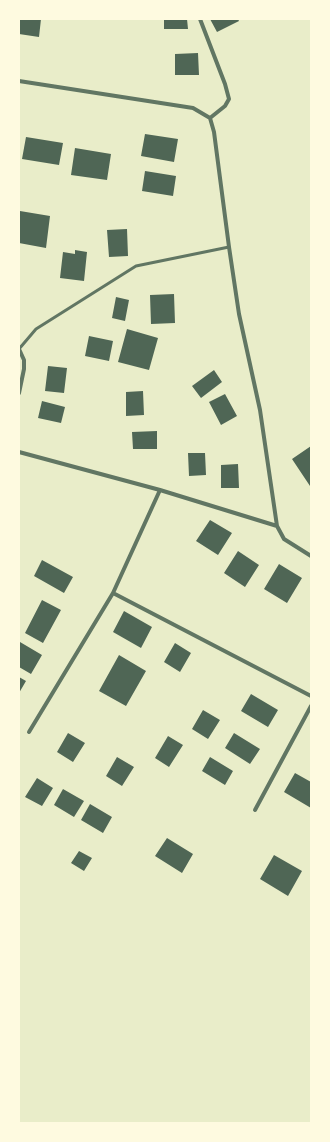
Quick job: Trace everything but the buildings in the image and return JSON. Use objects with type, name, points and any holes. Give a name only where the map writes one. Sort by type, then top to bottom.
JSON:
[{"type":"street","points":[[200,19],[225,84],[229,99],[225,106],[210,118]]},
{"type":"street","points":[[19,81],[193,108],[210,118],[214,132],[239,314],[260,410],[277,526],[284,539],[311,556]]},
{"type":"street","points":[[19,349],[24,360],[24,369],[19,393]]},
{"type":"street","points":[[19,452],[160,490],[277,526]]},
{"type":"street","points":[[29,732],[113,593],[160,490]]},
{"type":"street","points":[[113,593],[311,696]]},
{"type":"street","points":[[255,810],[311,706]]},
{"type":"lane","points":[[19,349],[36,329],[136,266],[229,247]]}]
